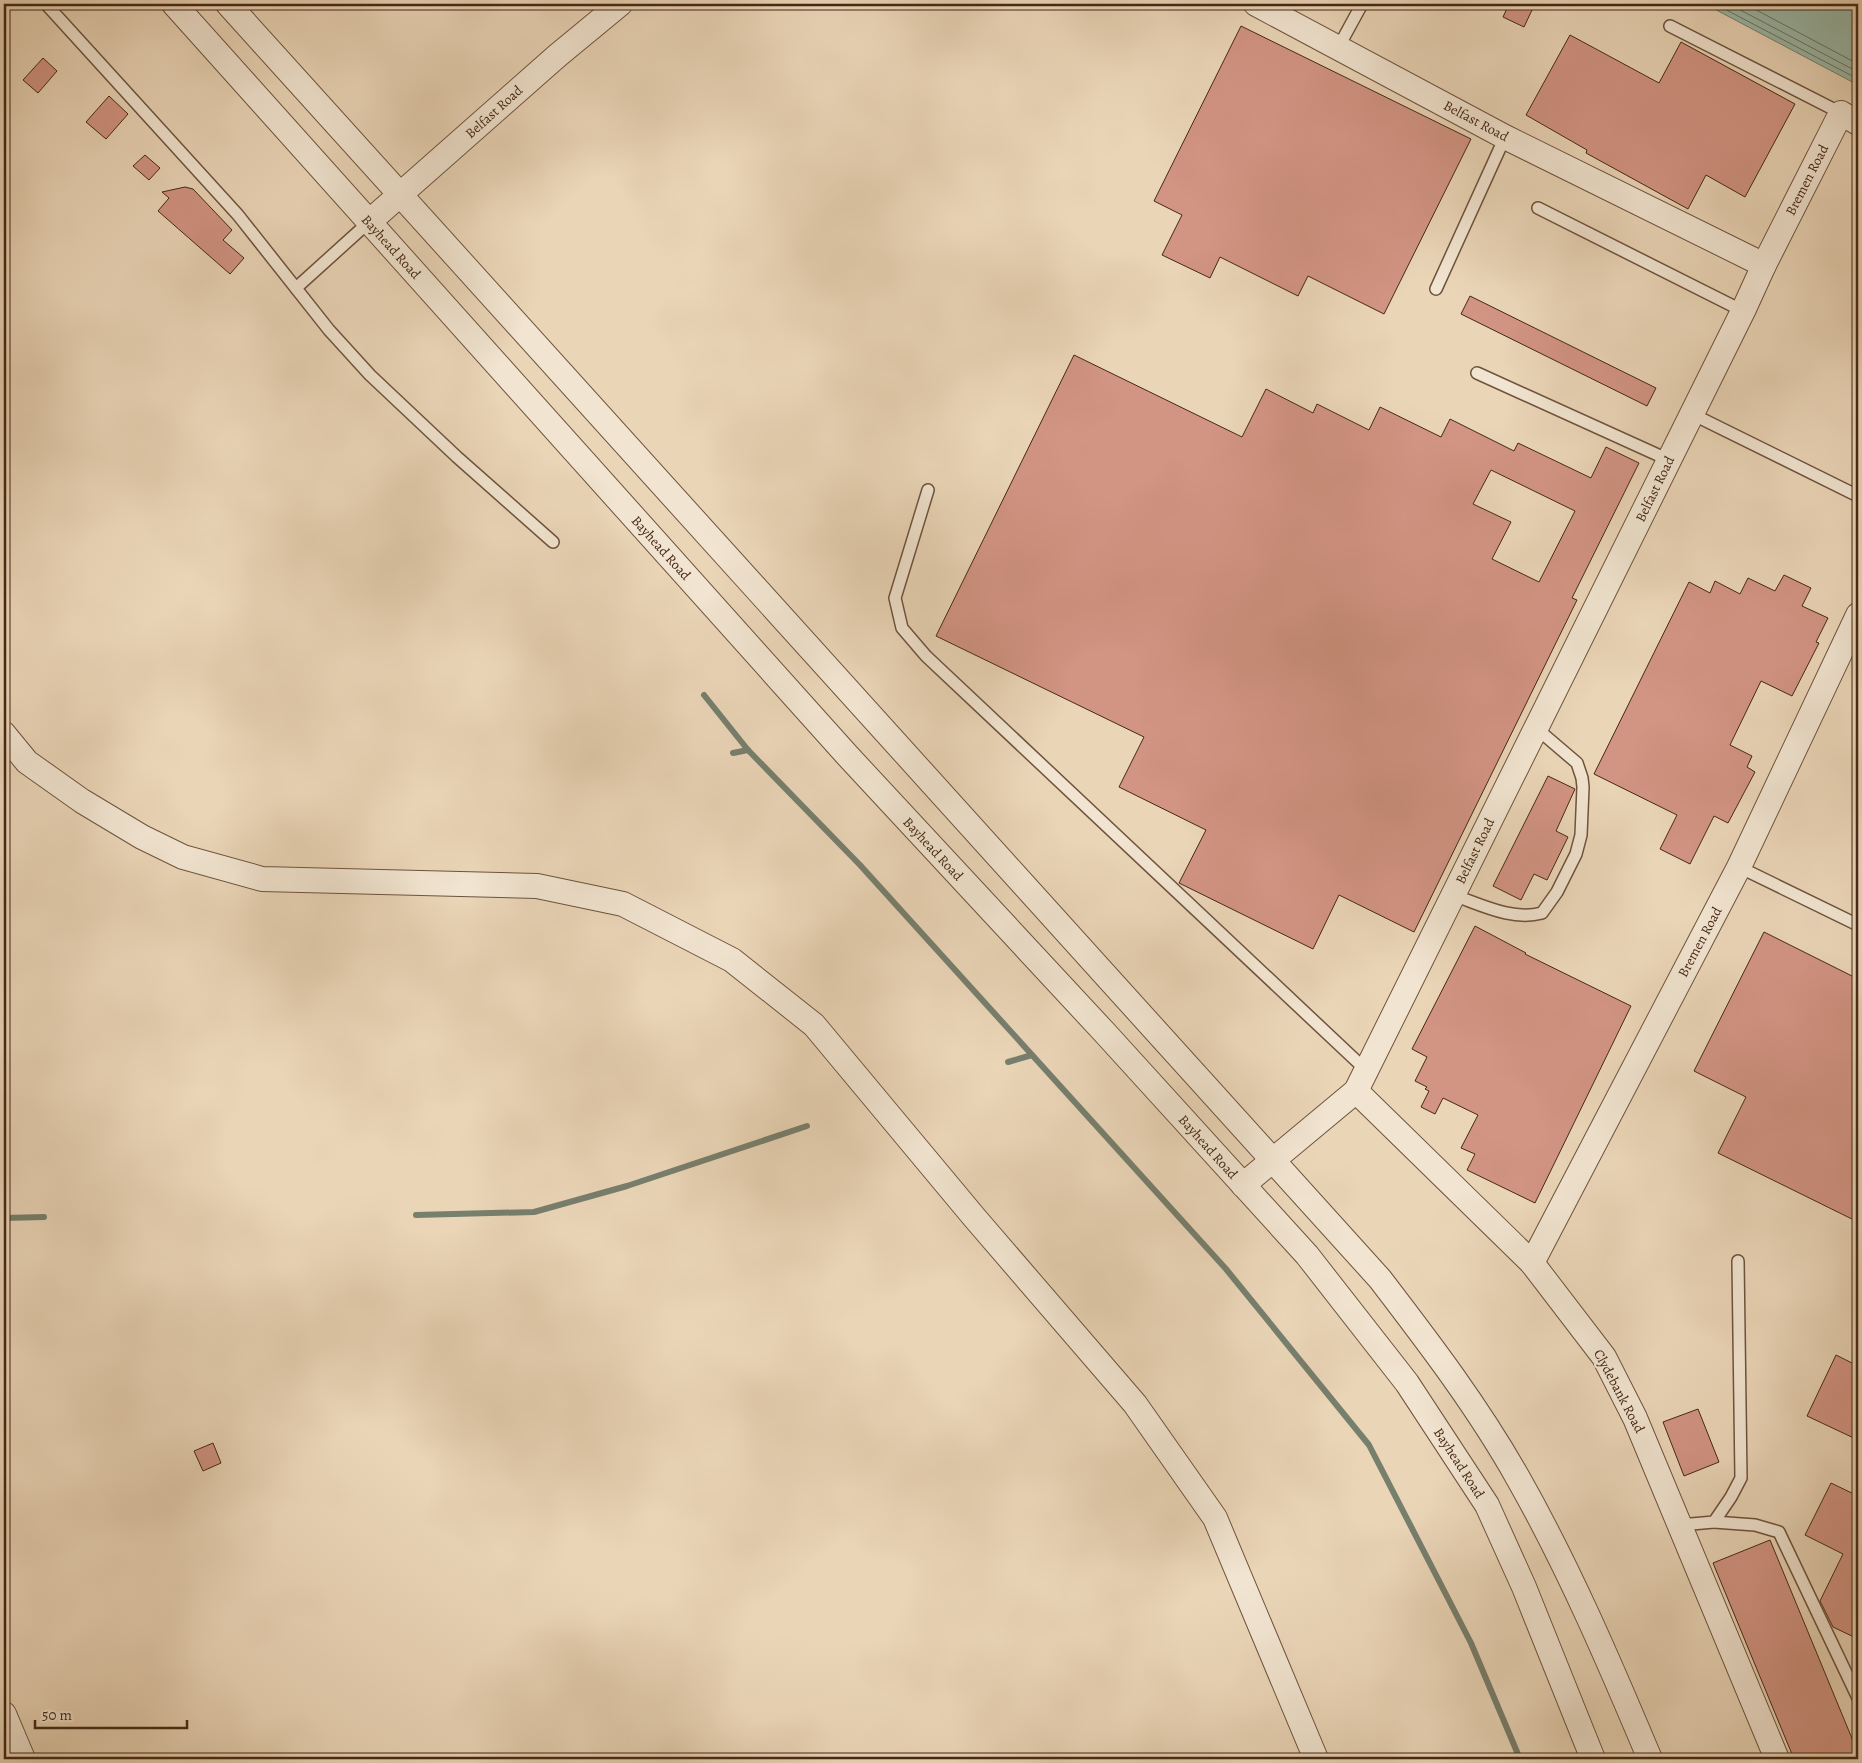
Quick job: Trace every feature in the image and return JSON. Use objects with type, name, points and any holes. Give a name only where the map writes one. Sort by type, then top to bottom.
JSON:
[{"type":"street","name":"Bayhead Road","points":[[174,4],[847,755],[1106,1034],[1307,1255],[1407,1383],[1487,1505],[1524,1587],[1593,1759]]},
{"type":"street","points":[[228,4],[1380,1279],[1437,1353],[1478,1413],[1518,1477],[1558,1552],[1650,1759]]},
{"type":"street","name":"Belfast Road","points":[[1243,1185],[1356,1091],[1670,460],[1764,264],[1505,137],[1256,4]]},
{"type":"street","name":"Belfast Road","points":[[369,222],[616,6]]},
{"type":"street","name":"Bremen Road","points":[[1764,264],[1849,118]]},
{"type":"street","name":"Bremen Road","points":[[1532,1264],[1739,867],[1858,616]]},
{"type":"street","points":[[4,734],[27,762],[82,801],[142,837],[182,857],[262,879],[537,886],[623,904],[732,960],[814,1025],[968,1210],[1135,1404],[1215,1518],[1316,1759]]},
{"type":"street","name":"Clydebank Road","points":[[1356,1091],[1532,1264],[1604,1357],[1635,1418],[1777,1759]]},
{"type":"street","points":[[4,1714],[23,1759]]},
{"type":"lane","points":[[46,4],[238,215],[329,330],[370,375],[553,542]]},
{"type":"lane","points":[[1338,48],[1362,4]]},
{"type":"lane","points":[[1670,26],[1849,118]]},
{"type":"lane","points":[[1436,289],[1505,137]]},
{"type":"lane","points":[[1538,208],[1743,311]]},
{"type":"lane","points":[[296,288],[369,222]]},
{"type":"lane","points":[[1477,373],[1670,460]]},
{"type":"lane","points":[[1692,414],[1858,496]]},
{"type":"lane","points":[[928,490],[895,598],[902,628],[926,656],[1366,1070]]},
{"type":"lane","points":[[1453,895],[1515,916],[1530,916],[1542,913],[1557,892],[1576,854],[1581,835],[1582,778],[1577,763],[1536,728]]},
{"type":"lane","points":[[1739,867],[1858,925]]},
{"type":"lane","points":[[1714,1522],[1741,1478],[1738,1261]]},
{"type":"lane","points":[[1680,1525],[1714,1522],[1756,1525],[1779,1532],[1858,1698]]},
{"type":"water","points":[[1705,4],[1858,4],[1858,85]]},
{"type":"building","points":[[1509,4],[1519,4],[1532,10],[1524,27],[1503,17]]},
{"type":"building","points":[[1241,26],[1471,139],[1384,314],[1308,276],[1298,296],[1220,257],[1210,278],[1162,255],[1182,215],[1154,201]]},
{"type":"building","points":[[1570,35],[1659,83],[1681,42],[1795,104],[1745,197],[1706,175],[1688,209],[1586,153],[1587,150],[1526,115]]},
{"type":"building","points":[[43,58],[57,71],[38,93],[23,80]]},
{"type":"building","points":[[109,96],[128,114],[106,139],[86,122]]},
{"type":"building","points":[[145,155],[160,168],[149,180],[133,166]]},
{"type":"building","points":[[185,187],[193,189],[232,230],[223,240],[244,258],[230,274],[158,211],[169,198],[162,192]]},
{"type":"building","points":[[1470,296],[1656,388],[1647,406],[1461,314]]},
{"type":"building","points":[[1074,355],[1242,437],[1266,389],[1313,413],[1317,404],[1369,430],[1380,407],[1441,437],[1450,419],[1514,451],[1518,443],[1591,478],[1606,447],[1639,463],[1572,598],[1577,600],[1414,932],[1339,895],[1313,949],[1179,883],[1206,830],[1119,787],[1144,737],[936,636]],"holes":[[[1491,470],[1575,511],[1539,582],[1492,559],[1511,522],[1473,504]]]},
{"type":"building","points":[[1784,575],[1811,588],[1802,606],[1828,618],[1816,642],[1819,643],[1792,696],[1761,681],[1730,745],[1752,756],[1747,767],[1755,772],[1728,823],[1714,816],[1690,864],[1660,849],[1677,815],[1594,774],[1689,582],[1710,593],[1715,581],[1740,594],[1748,578],[1775,591]]},
{"type":"building","points":[[1548,776],[1575,789],[1556,831],[1568,837],[1547,880],[1534,874],[1521,900],[1493,886]]},
{"type":"building","points":[[1475,926],[1525,954],[1631,1006],[1535,1203],[1467,1170],[1475,1154],[1461,1148],[1478,1115],[1443,1098],[1435,1114],[1421,1107],[1429,1091],[1425,1089],[1427,1087],[1415,1081],[1427,1057],[1412,1049]]},
{"type":"building","points":[[1764,932],[1858,979],[1858,1222],[1718,1153],[1746,1097],[1694,1071]]},
{"type":"building","points":[[1836,1355],[1858,1366],[1858,1440],[1807,1416]]},
{"type":"building","points":[[1698,1409],[1719,1462],[1684,1476],[1663,1422]]},
{"type":"building","points":[[213,1443],[221,1463],[203,1471],[194,1451]]},
{"type":"building","points":[[1831,1483],[1858,1496],[1858,1639],[1833,1627],[1820,1601],[1843,1554],[1805,1535]]},
{"type":"building","points":[[1770,1540],[1858,1753],[1858,1759],[1794,1759],[1713,1563]]},
{"type":"waterway","points":[[704,695],[748,750],[860,865],[1226,1269],[1369,1445],[1471,1643],[1520,1759]]},
{"type":"waterway","points":[[733,753],[748,750]]},
{"type":"waterway","points":[[1008,1062],[1032,1055]]},
{"type":"waterway","points":[[416,1215],[534,1212],[627,1186],[807,1126]]},
{"type":"waterway","points":[[4,1218],[44,1217]]}]
